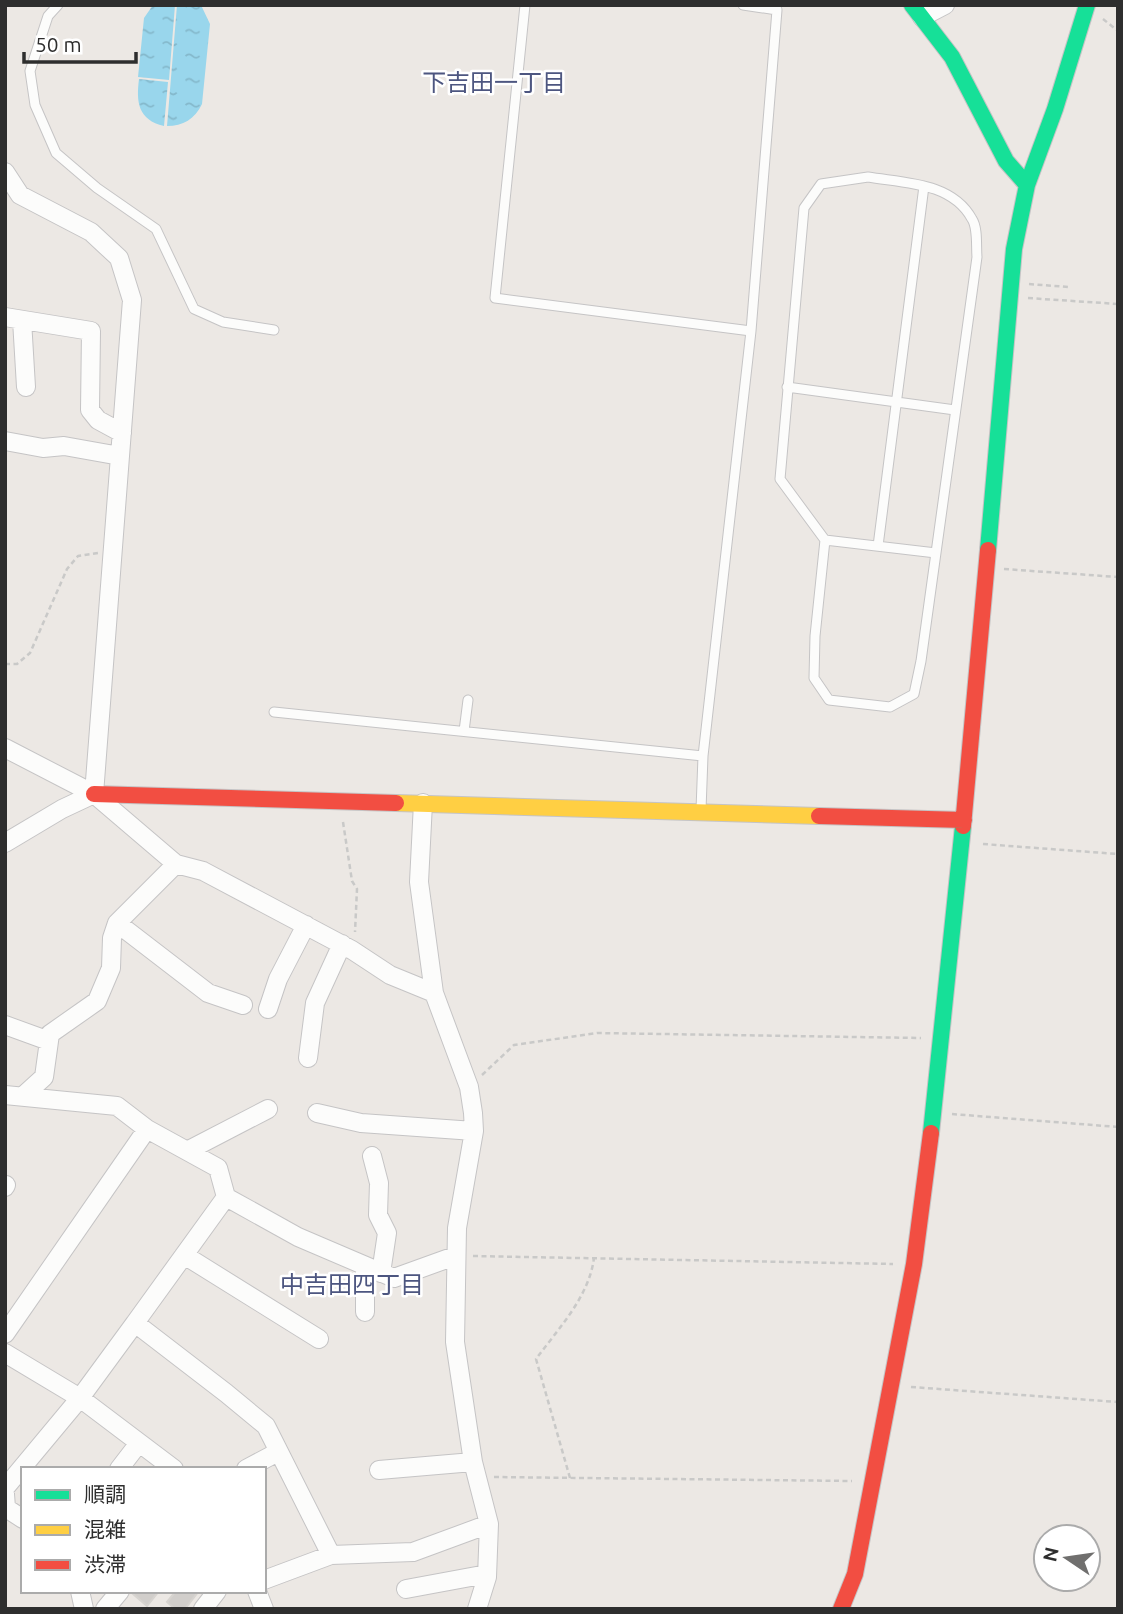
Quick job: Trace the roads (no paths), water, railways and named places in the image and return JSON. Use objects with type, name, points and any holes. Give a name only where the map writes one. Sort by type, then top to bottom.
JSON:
[{"type":"street","points":[[945,5],[917,11],[952,57],[1006,161],[1027,185]]},
{"type":"street","points":[[841,1609],[855,1574],[914,1264],[934,1113],[962,842],[1014,249],[1027,185],[1055,109],[1084,7]]},
{"type":"street","points":[[5,172],[20,195],[91,232],[119,258],[132,300],[94,794]]},
{"type":"street","points":[[26,387],[14,318],[91,331],[90,410],[97,420],[122,433]]},
{"type":"street","points":[[5,441],[43,448],[64,446],[120,456]]},
{"type":"street","points":[[5,748],[94,794],[176,864],[202,871],[346,946],[390,975],[434,993]]},
{"type":"street","points":[[5,843],[62,809],[94,794],[964,820]]},
{"type":"street","points":[[423,803],[419,882],[434,993],[469,1087],[474,1131],[457,1228],[455,1342],[475,1470],[489,1524],[487,1573],[477,1609]]},
{"type":"street","points":[[13,1096],[44,1077],[50,1034],[97,1001],[111,968],[112,938],[117,923],[176,864]]},
{"type":"street","points":[[117,923],[208,993],[243,1005]]},
{"type":"street","points":[[268,1009],[278,979],[306,925]]},
{"type":"street","points":[[308,1058],[316,1003],[346,946]]},
{"type":"street","points":[[5,1025],[49,1041]]},
{"type":"street","points":[[13,1096],[117,1106],[147,1129],[218,1168],[226,1197],[298,1237],[394,1278],[455,1256]]},
{"type":"street","points":[[187,1151],[268,1109]]},
{"type":"street","points":[[317,1113],[361,1124],[474,1131]]},
{"type":"street","points":[[5,1334],[147,1129]]},
{"type":"street","points":[[365,1312],[373,1269],[387,1233],[378,1215],[379,1183],[372,1156]]},
{"type":"street","points":[[22,1467],[80,1398],[226,1197]]},
{"type":"street","points":[[184,1255],[319,1339]]},
{"type":"street","points":[[135,1323],[266,1426],[331,1555]]},
{"type":"street","points":[[5,1353],[80,1398],[171,1467]]},
{"type":"street","points":[[121,1467],[139,1443]]},
{"type":"street","points":[[250,1467],[278,1452]]},
{"type":"street","points":[[5,1488],[21,1469]]},
{"type":"street","points":[[379,1470],[475,1470]]},
{"type":"street","points":[[5,1494],[6,1508],[21,1518]]},
{"type":"street","points":[[266,1579],[331,1555],[413,1552],[489,1524]]},
{"type":"street","points":[[406,1588],[487,1573]]},
{"type":"street","points":[[105,1609],[118,1593]]},
{"type":"street","points":[[203,1609],[215,1593]]},
{"type":"lane","points":[[58,5],[48,16],[30,71],[35,105],[56,153],[97,188],[156,229],[194,309],[223,322],[274,330]]},
{"type":"lane","points":[[525,5],[495,298],[751,331]]},
{"type":"lane","points":[[701,811],[704,756],[751,331],[777,10],[743,5]]},
{"type":"lane","points":[[867,177],[924,186],[953,196],[974,220],[977,257],[921,661],[914,694],[890,707],[829,700],[814,677],[815,636],[825,540],[780,479],[787,387],[804,208],[821,184],[867,177]]},
{"type":"lane","points":[[878,546],[924,186]]},
{"type":"lane","points":[[787,387],[955,410]]},
{"type":"lane","points":[[825,540],[936,554]]},
{"type":"lane","points":[[464,731],[468,701]]},
{"type":"lane","points":[[274,712],[704,756]]},
{"type":"water","points":[[153,5],[175,5],[169,80],[138,77],[144,18]]},
{"type":"water","points":[[177,5],[201,5],[210,24],[202,104],[188,121],[167,126]]},
{"type":"water","points":[[139,79],[168,82],[164,126],[144,115],[138,95]]},
{"type":"district","name":"下吉田一丁目","points":[[494,83]]},
{"type":"district","name":"中吉田四丁目","points":[[352,1285]]}]
